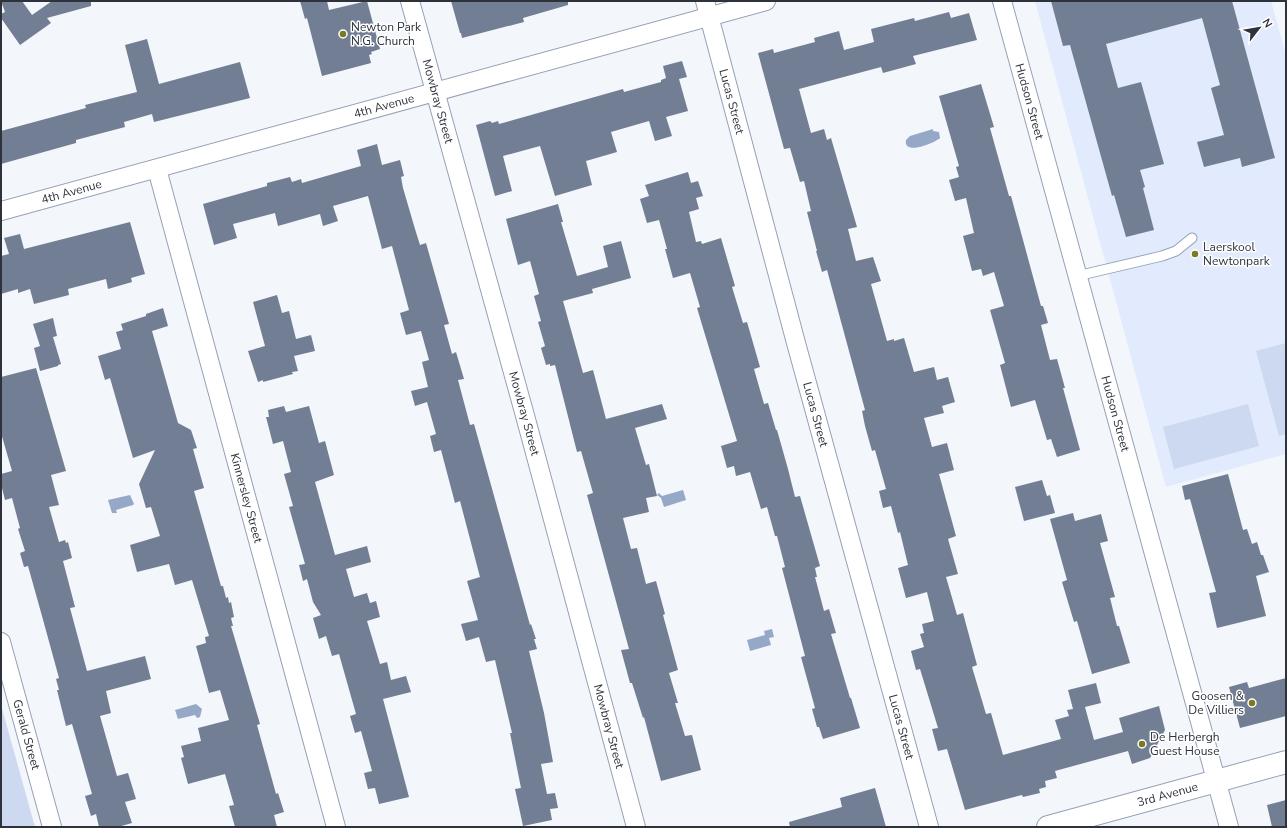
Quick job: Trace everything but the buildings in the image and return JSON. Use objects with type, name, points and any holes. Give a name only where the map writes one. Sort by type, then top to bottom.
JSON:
[{"type":"street","name":"Mowbray Street","points":[[410,1],[434,93],[526,420],[636,827]]},
{"type":"street","name":"4th Avenue","points":[[1,211],[434,93],[708,9],[766,1]]},
{"type":"street","name":"Hudson Street","points":[[1002,1],[1229,827]]},
{"type":"street","name":"Lucas Street","points":[[708,9],[792,328],[929,827]]},
{"type":"street","name":"Kinnersley Street","points":[[157,169],[336,827]]},
{"type":"street","name":"Gerald Street","points":[[1,642],[52,827]]},
{"type":"street","name":"3rd Avenue","points":[[1048,827],[1286,762]]},
{"type":"lane","points":[[1077,276],[1162,256],[1176,251],[1192,238]]},
{"type":"shaded area","name":"Laerskool Newtonpark","points":[[1035,1],[1271,1],[1286,55],[1286,454],[1166,487]]},
{"type":"shaded area","points":[[933,129],[933,131],[939,132],[940,138],[937,140],[914,148],[906,145],[906,140],[910,136]]},
{"type":"shaded area","points":[[1286,343],[1286,434],[1279,436],[1256,351]]},
{"type":"shaded area","points":[[1248,404],[1259,446],[1174,469],[1163,427]]},
{"type":"shaded area","points":[[683,490],[686,500],[664,507],[661,498],[657,495],[659,493],[662,496]]},
{"type":"shaded area","points":[[130,495],[134,504],[133,505],[116,510],[117,513],[112,513],[108,500]]},
{"type":"shaded area","points":[[772,629],[774,637],[769,638],[771,645],[750,651],[747,640],[765,635],[764,631]]},
{"type":"shaded area","points":[[196,704],[202,709],[200,717],[197,718],[195,715],[178,719],[175,710]]},
{"type":"shaded area","points":[[1,705],[35,827],[1,827]]},
{"type":"place","name":"Newton Park N.G. Church","points":[[343,34]]},
{"type":"place","name":"Laerskool Newtonpark","points":[[1195,254]]},
{"type":"place","name":"Goosen & De Villiers","points":[[1252,703]]},
{"type":"place","name":"De Herbergh Guest House","points":[[1142,744]]}]
